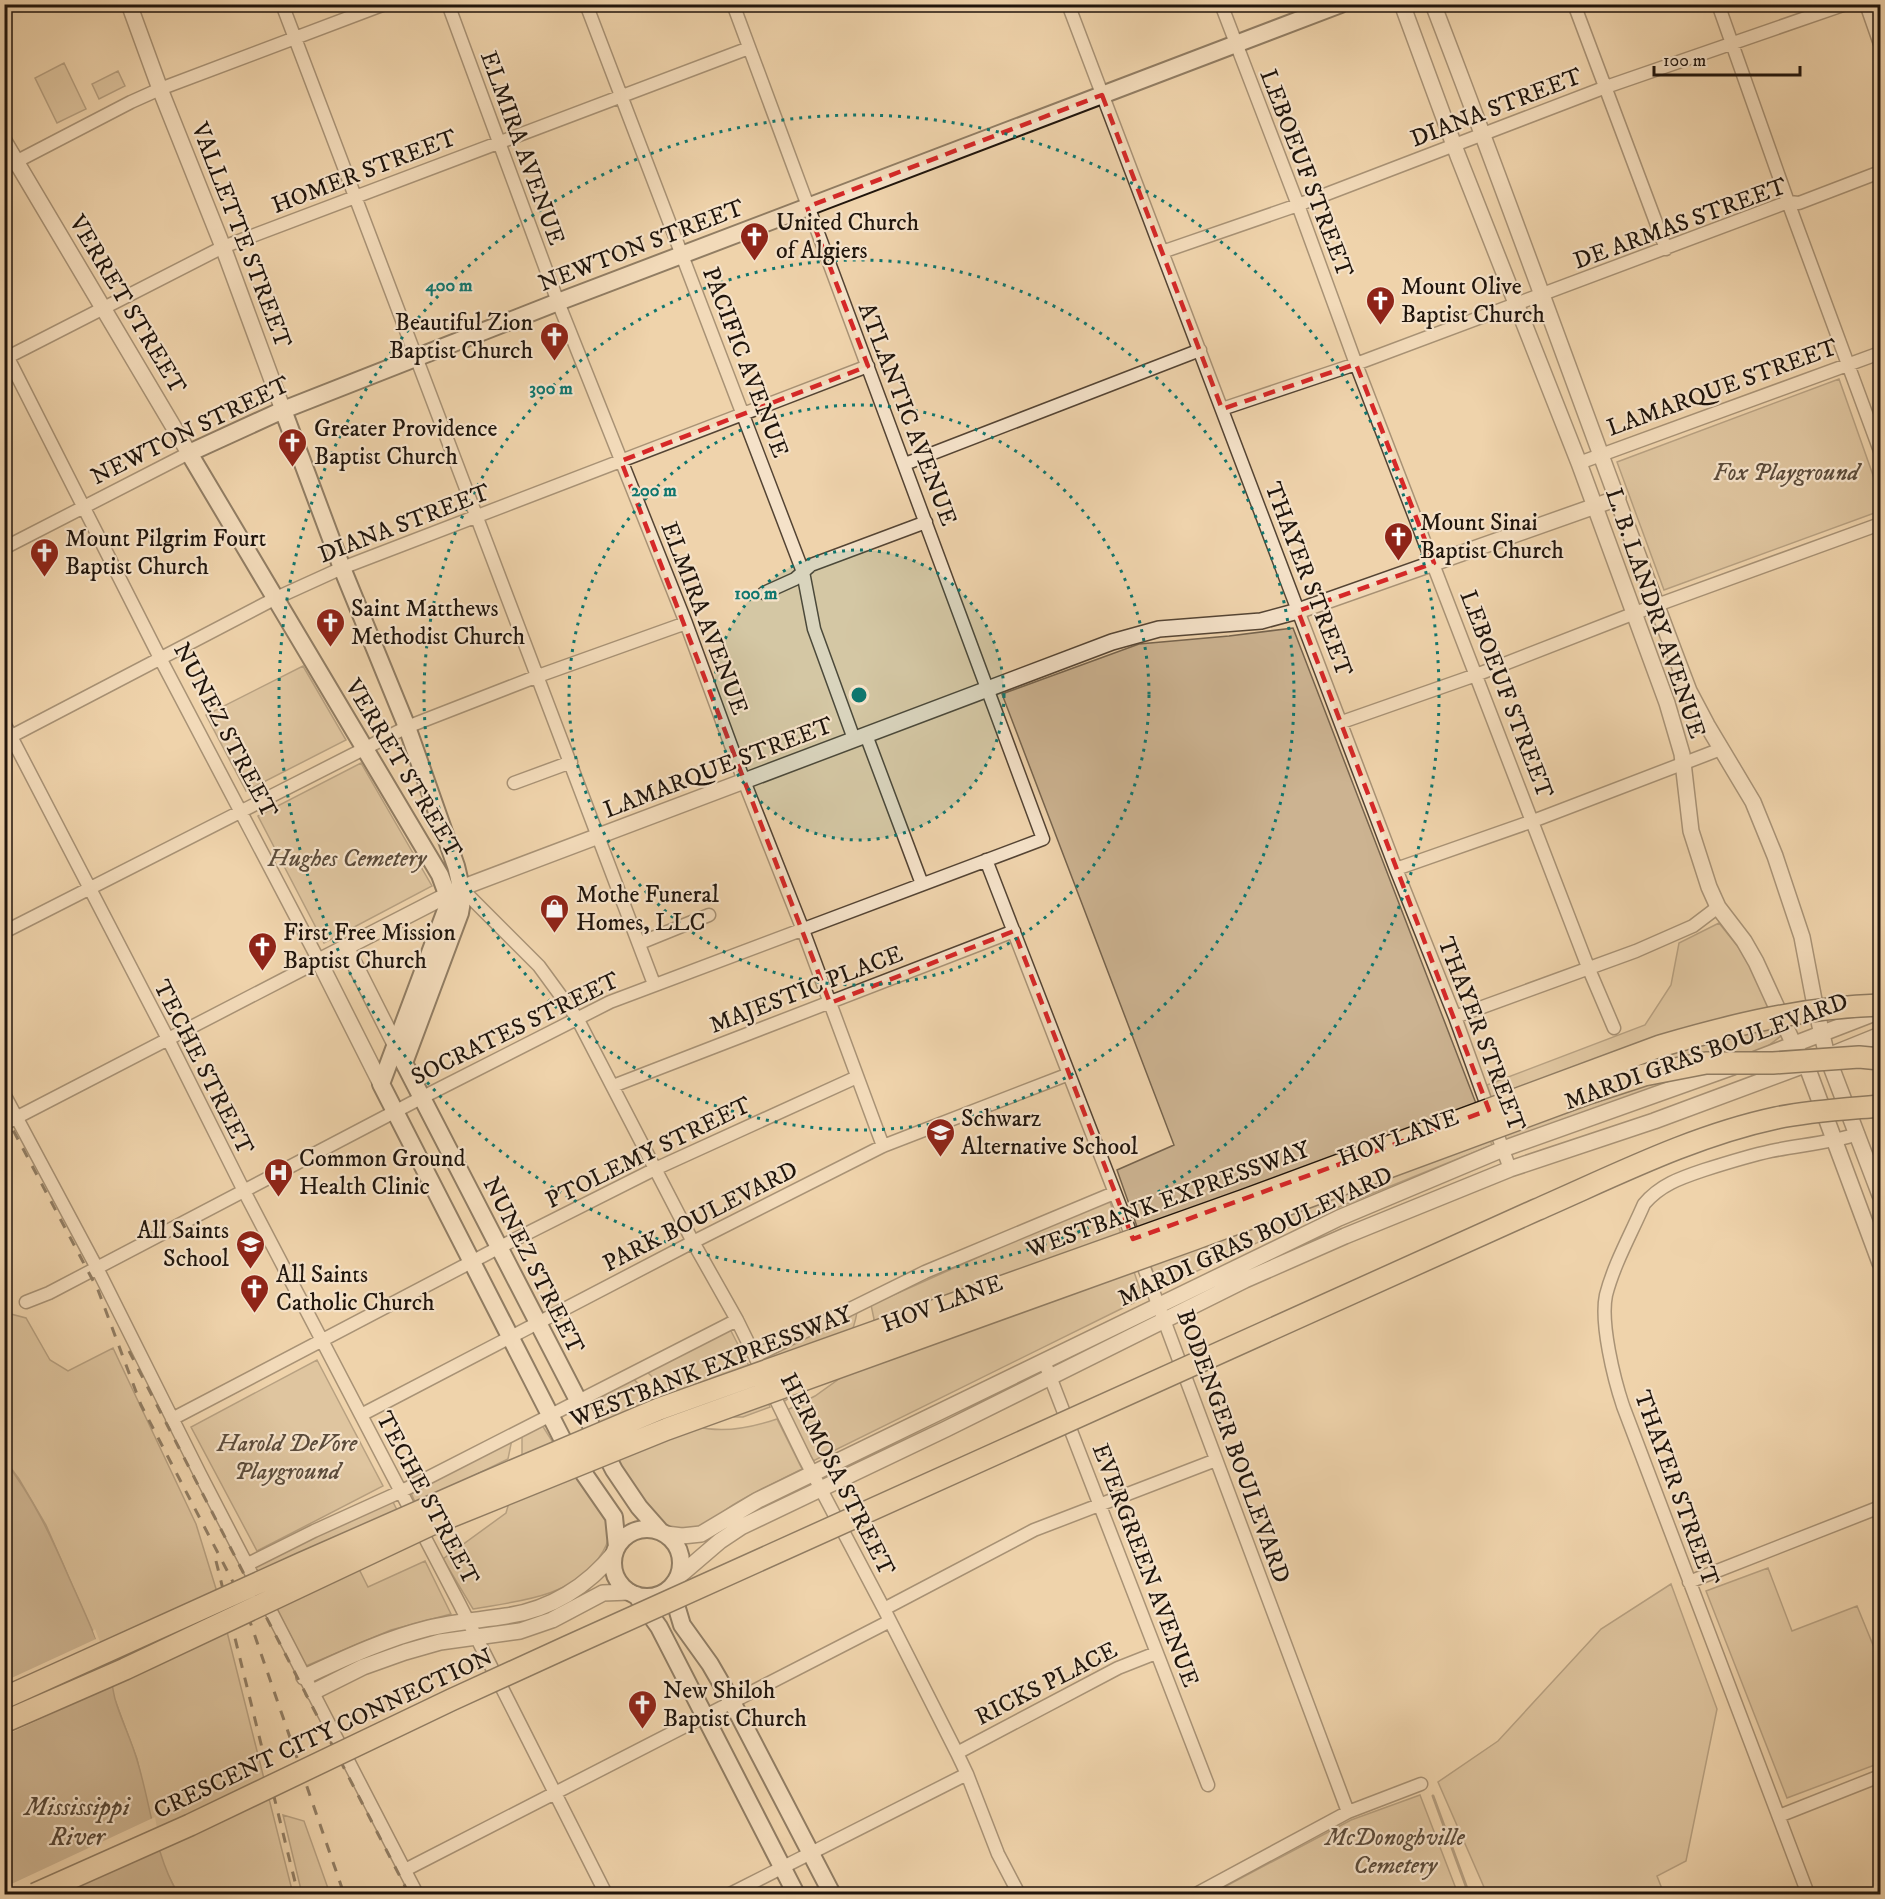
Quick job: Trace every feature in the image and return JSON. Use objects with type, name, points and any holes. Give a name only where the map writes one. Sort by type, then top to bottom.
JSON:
[{"type":"highway","name":"WESTBANK EXPRESSWAY","points":[[4,1698],[290,1568],[659,1409],[1245,1200],[1660,1046],[1730,1025],[1801,1012],[1881,1005]]},
{"type":"highway","name":"HOV LANE","points":[[4,1722],[125,1669],[430,1526],[667,1429],[1644,1075],[1706,1063],[1773,1063],[1859,1057],[1881,1059]]},
{"type":"highway","name":"CRESCENT CITY CONNECTION","points":[[34,1894],[190,1825],[567,1647],[1669,1152],[1721,1133],[1776,1118],[1881,1106]]},
{"type":"main road","name":"NEWTON STREET","points":[[189,453],[283,410],[558,302],[1341,4]]},
{"type":"main road","name":"VALLETTE STREET","points":[[283,410],[342,568],[407,727],[456,866],[454,891]]},
{"type":"main road","name":"VERRET STREET","points":[[189,453],[363,748],[440,875],[454,891]]},
{"type":"main road","points":[[381,1084],[454,891]]},
{"type":"main road","points":[[404,1063],[460,913],[462,905],[454,891]]},
{"type":"main road","name":"NUNEZ STREET","points":[[404,1063],[621,1482],[639,1508],[663,1533]]},
{"type":"main road","name":"NUNEZ STREET","points":[[381,1084],[569,1452],[614,1517],[616,1549]]},
{"type":"main road","points":[[796,1894],[659,1627],[633,1594],[620,1584],[615,1574],[613,1563],[616,1549],[624,1538],[638,1530],[650,1529],[663,1533],[674,1542],[680,1552],[681,1565],[673,1595],[682,1625],[710,1664],[732,1702],[832,1894]]},
{"type":"main road","points":[[633,1594],[654,1596],[666,1591],[677,1580]]},
{"type":"street","name":"VALLETTE STREET","points":[[129,4],[283,410]]},
{"type":"street","points":[[282,4],[654,984]]},
{"type":"street","points":[[10,165],[160,89],[384,4]]},
{"type":"street","name":"ELMIRA AVENUE","points":[[448,4],[558,302],[686,623],[883,1146]]},
{"type":"street","name":"PACIFIC AVENUE","points":[[586,4],[803,572],[814,629],[922,884]]},
{"type":"street","name":"ATLANTIC AVENUE","points":[[733,4],[1043,839]]},
{"type":"street","name":"THAYER STREET","points":[[1068,4],[1396,869],[1455,1017],[1509,1169]]},
{"type":"street","name":"LEBOEUF STREET","points":[[1221,4],[1356,364],[1588,967],[1614,1028]]},
{"type":"street","name":"L. B. LANDRY AVENUE","points":[[1402,4],[1454,145],[1579,463],[1667,703],[1683,764],[1691,831],[1700,864],[1719,907],[1756,962],[1794,1045],[1806,1064],[1881,1263]]},
{"type":"street","name":"L. B. LANDRY AVENUE","points":[[1433,4],[1689,691],[1753,802],[1793,905],[1827,1056],[1881,1195]]},
{"type":"street","points":[[1574,4],[1666,249]]},
{"type":"street","points":[[1718,4],[1788,202],[1881,451]]},
{"type":"street","name":"DIANA STREET","points":[[1162,252],[1298,205],[1606,87],[1846,4]]},
{"type":"street","points":[[1866,4],[1881,44]]},
{"type":"street","name":"HOMER STREET","points":[[6,355],[104,309],[223,247],[749,48]]},
{"type":"street","name":"VERRET STREET","points":[[4,141],[10,165],[104,309],[189,453]]},
{"type":"street","name":"DE ARMAS STREET","points":[[1222,409],[1356,364],[1788,202],[1799,203],[1881,172]]},
{"type":"street","points":[[904,464],[1200,350]]},
{"type":"street","name":"LAMARQUE STREET","points":[[1579,463],[1881,353]]},
{"type":"street","name":"NUNEZ STREET","points":[[6,355],[381,1084]]},
{"type":"street","name":"DIANA STREET","points":[[8,738],[276,598],[342,568],[868,366]]},
{"type":"street","name":"NEWTON STREET","points":[[4,548],[189,453]]},
{"type":"street","name":"LAMARQUE STREET","points":[[4,1124],[454,891],[1112,642],[1159,629],[1261,621],[1298,611],[1618,498]]},
{"type":"street","points":[[764,593],[795,579],[811,566],[927,522]]},
{"type":"street","points":[[1342,723],[1881,524]]},
{"type":"street","points":[[4,932],[407,727],[538,676],[686,623]]},
{"type":"street","name":"TECHE STREET","points":[[4,723],[8,738],[168,1039],[606,1894]]},
{"type":"street","points":[[1396,869],[1533,821],[1721,750]]},
{"type":"street","points":[[514,783],[571,762]]},
{"type":"street","name":"SOCRATES STREET","points":[[26,1302],[49,1293],[421,1098],[610,1002],[1043,839]]},
{"type":"street","name":"BODENGER BOULEVARD","points":[[986,860],[1158,1304],[1348,1812]]},
{"type":"street","name":"HERMOSA STREET","points":[[454,891],[538,966],[577,1018],[693,1242],[737,1320],[821,1490],[887,1615],[967,1774],[999,1854],[1019,1894]]},
{"type":"street","points":[[1455,1017],[1636,951],[1693,926],[1719,907]]},
{"type":"street","points":[[640,943],[709,915]]},
{"type":"street","name":"MAJESTIC PLACE","points":[[613,1086],[1014,931]]},
{"type":"street","name":"NUNEZ STREET","points":[[346,947],[404,1063]]},
{"type":"street","name":"MARDI GRAS BOULEVARD","points":[[663,1533],[694,1536],[701,1534],[758,1500],[814,1475],[1158,1304],[1339,1218],[1503,1149],[1794,1045],[1881,1011]]},
{"type":"street","name":"MARDI GRAS BOULEVARD","points":[[677,1580],[694,1561],[741,1527],[821,1490],[1245,1280],[1335,1240],[1509,1169],[1654,1121],[1881,1035]]},
{"type":"street","name":"PARK BOULEVARD","points":[[361,1415],[883,1146],[1069,1074]]},
{"type":"street","name":"PTOLEMY STREET","points":[[172,1419],[498,1248],[655,1169],[856,1077]]},
{"type":"street","points":[[4,1094],[97,1268],[246,1565],[417,1894]]},
{"type":"street","name":"THAYER STREET","points":[[1808,1894],[1616,1384],[1605,1315],[1606,1297],[1644,1204],[1666,1185],[1725,1163],[1768,1152],[1836,1141],[1858,1134]]},
{"type":"street","points":[[755,1356],[925,1272],[1114,1192]]},
{"type":"street","points":[[246,1565],[400,1492],[737,1320]]},
{"type":"street","name":"EVERGREEN AVENUE","points":[[1044,1361],[1208,1785]]},
{"type":"street","points":[[405,1870],[732,1702],[1034,1530],[1216,1460]]},
{"type":"street","points":[[1689,1582],[1881,1507]]},
{"type":"street","points":[[304,1677],[392,1639],[431,1628],[509,1616],[555,1601],[591,1578],[616,1549]]},
{"type":"street","points":[[313,1692],[363,1667],[405,1652],[440,1642],[527,1629],[561,1616],[603,1593],[633,1594]]},
{"type":"street","name":"RICKS PLACE","points":[[957,1754],[1118,1668],[1156,1653]]},
{"type":"street","points":[[730,1894],[967,1774]]},
{"type":"street","points":[[1779,1816],[1881,1776]]},
{"type":"street","points":[[1196,1894],[1348,1812],[1421,1785]]},
{"type":"highlighted area","points":[[1102,95],[1222,409],[1356,364],[1434,563],[1298,611],[1489,1110],[1133,1239],[1014,931],[830,1003],[621,461],[868,366],[807,207]]},
{"type":"green space","points":[[64,63],[86,109],[57,123],[35,78]]},
{"type":"green space","points":[[118,71],[125,86],[99,99],[92,84]]},
{"type":"green space","name":"Fox Playground","points":[[1839,379],[1880,495],[1880,511],[1664,590],[1617,462]]},
{"type":"green space","points":[[1293,628],[1492,1145],[1297,1224],[1159,1289],[1117,1170],[1174,1145],[1002,694],[1139,644]]},
{"type":"green space","name":"Hughes Cemetery","points":[[303,666],[346,740],[246,791],[206,715]]},
{"type":"green space","name":"Hughes Cemetery","points":[[361,763],[432,886],[324,943],[258,816]]},
{"type":"green space","points":[[1719,923],[1747,958],[1781,1036],[1764,1049],[1505,1140],[1487,1085],[1645,1025],[1671,985],[1679,943]]},
{"type":"green space","points":[[1109,1199],[1143,1298],[811,1462],[785,1411],[815,1396],[850,1371],[866,1344],[874,1319],[871,1305]]},
{"type":"green space","points":[[4,1310],[26,1318],[50,1360],[68,1371],[113,1348],[196,1524],[217,1592],[293,1894],[178,1894],[164,1867],[157,1848],[137,1759],[97,1642],[46,1525],[5,1460]]},
{"type":"green space","points":[[857,1312],[847,1342],[831,1365],[783,1402],[759,1354]]},
{"type":"green space","points":[[730,1329],[770,1407],[743,1417],[721,1417],[674,1397],[647,1372]]},
{"type":"green space","name":"Harold DeVore Playground","points":[[317,1360],[383,1486],[257,1551],[191,1427]]},
{"type":"green space","points":[[634,1379],[665,1411],[698,1427],[715,1430],[734,1429],[777,1419],[802,1469],[741,1500],[700,1528],[686,1532],[672,1529],[657,1518],[642,1501],[614,1458],[585,1403]]},
{"type":"green space","points":[[542,1425],[570,1469],[605,1516],[609,1530],[608,1542],[600,1556],[586,1572],[557,1590],[524,1600],[473,1609],[443,1559],[506,1513],[522,1457],[522,1435]]},
{"type":"green space","points":[[512,1439],[508,1459],[416,1504],[410,1491]]},
{"type":"green space","points":[[392,1500],[399,1514],[344,1539],[368,1587],[425,1561],[451,1614],[391,1630],[306,1666],[255,1566]]},
{"type":"green space","points":[[1768,1568],[1792,1631],[1857,1606],[1880,1662],[1880,1763],[1787,1798],[1706,1591]]},
{"type":"green space","points":[[1671,1584],[1717,1709],[1686,1861],[1657,1876],[1664,1894],[1487,1894],[1438,1782],[1498,1741],[1601,1629]]},
{"type":"green space","name":"McDonoghville Cemetery","points":[[1420,1795],[1458,1894],[1211,1894],[1351,1820]]},
{"type":"green space","points":[[283,1815],[304,1821],[330,1894],[302,1894]]},
{"type":"water","name":"Mississippi River","points":[[4,1460],[24,1488],[41,1518],[100,1649],[110,1676],[117,1707],[137,1760],[163,1862],[178,1894],[5,1894]]},
{"type":"pier","points":[[95,1629],[113,1674],[115,1685],[4,1736],[5,1681],[96,1639],[93,1631]]},
{"type":"pier","points":[[155,1817],[160,1846],[55,1894],[4,1894],[5,1887]]},
{"type":"waterway","points":[[1433,1796],[1469,1894]]},
{"type":"railway","points":[[4,1113],[98,1290],[141,1405],[247,1613],[344,1894]]},
{"type":"railway","points":[[129,1351],[409,1894]]},
{"type":"railway","points":[[216,1561],[298,1894]]},
{"type":"place","name":"United Church of Algiers","points":[[755,262]]},
{"type":"place","name":"Mount Olive Baptist Church","points":[[1380,326]]},
{"type":"place","name":"Beautiful Zion Baptist Church","points":[[554,362]]},
{"type":"place","name":"Greater Providence Baptist Church","points":[[293,468]]},
{"type":"place","name":"Mount Sinai Baptist Church","points":[[1399,562]]},
{"type":"place","name":"Mount Pilgrim Fourt Baptist Church","points":[[44,578]]},
{"type":"place","name":"Saint Matthews Methodist Church","points":[[330,648]]},
{"type":"place","name":"Mothe Funeral Homes, LLC","points":[[555,934]]},
{"type":"place","name":"First Free Mission Baptist Church","points":[[262,972]]},
{"type":"place","name":"Schwarz Alternative School","points":[[940,1158]]},
{"type":"place","name":"Common Ground Health Clinic","points":[[278,1198]]},
{"type":"place","name":"All Saints School","points":[[250,1270]]},
{"type":"place","name":"All Saints Catholic Church","points":[[255,1314]]},
{"type":"place","name":"New Shiloh Baptist Church","points":[[642,1730]]}]
